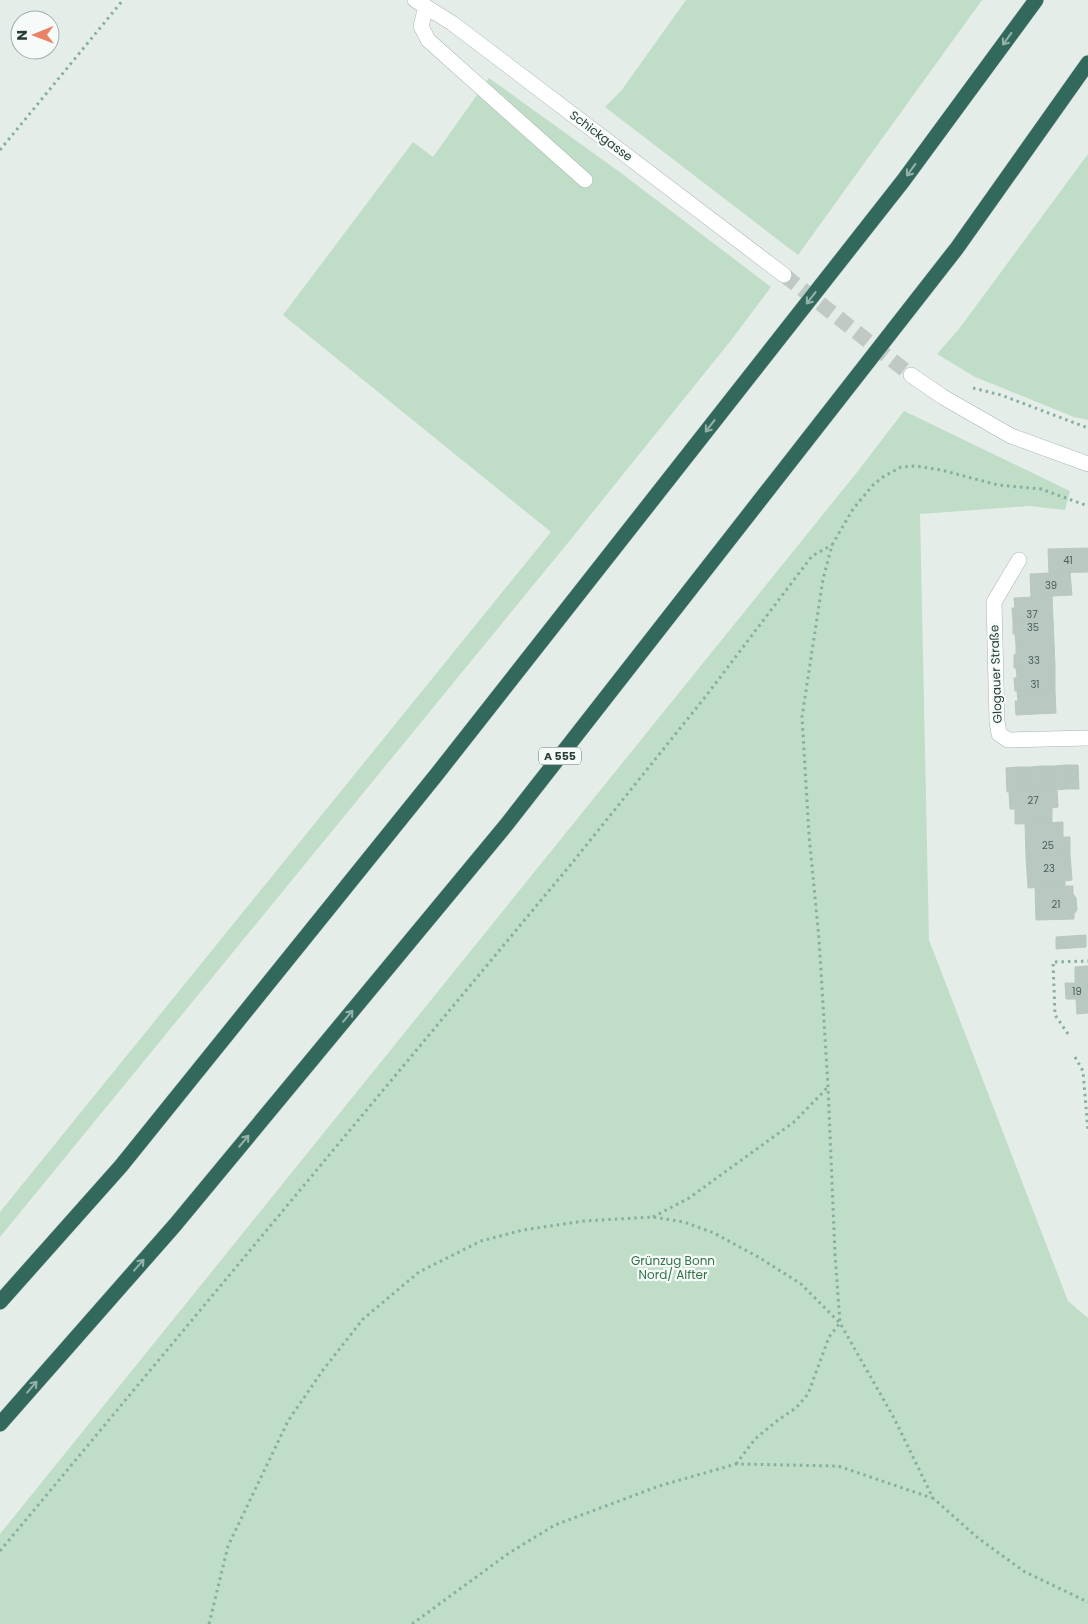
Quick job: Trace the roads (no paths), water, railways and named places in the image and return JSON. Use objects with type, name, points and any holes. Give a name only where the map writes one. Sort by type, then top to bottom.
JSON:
[{"type":"highway","points":[[0,1302],[121,1166],[437,774],[903,181],[1036,0]]},
{"type":"highway","name":"A 555","points":[[0,1424],[175,1225],[508,824],[957,248],[1088,63]]},
{"type":"street","points":[[421,3],[421,26],[428,40],[585,180]]},
{"type":"street","name":"Schickgasse","points":[[421,3],[452,23],[784,275]]},
{"type":"street","points":[[911,375],[943,397],[1011,436],[1088,464]]},
{"type":"street","name":"Glogauer Straße","points":[[1020,560],[994,602],[997,721],[999,734],[1008,740],[1088,738]]},
{"type":"tunnel","points":[[784,275],[911,375]]},
{"type":"park label","name":"Grünzug Bonn Nord/ Alfter","points":[[673,1268]]}]
